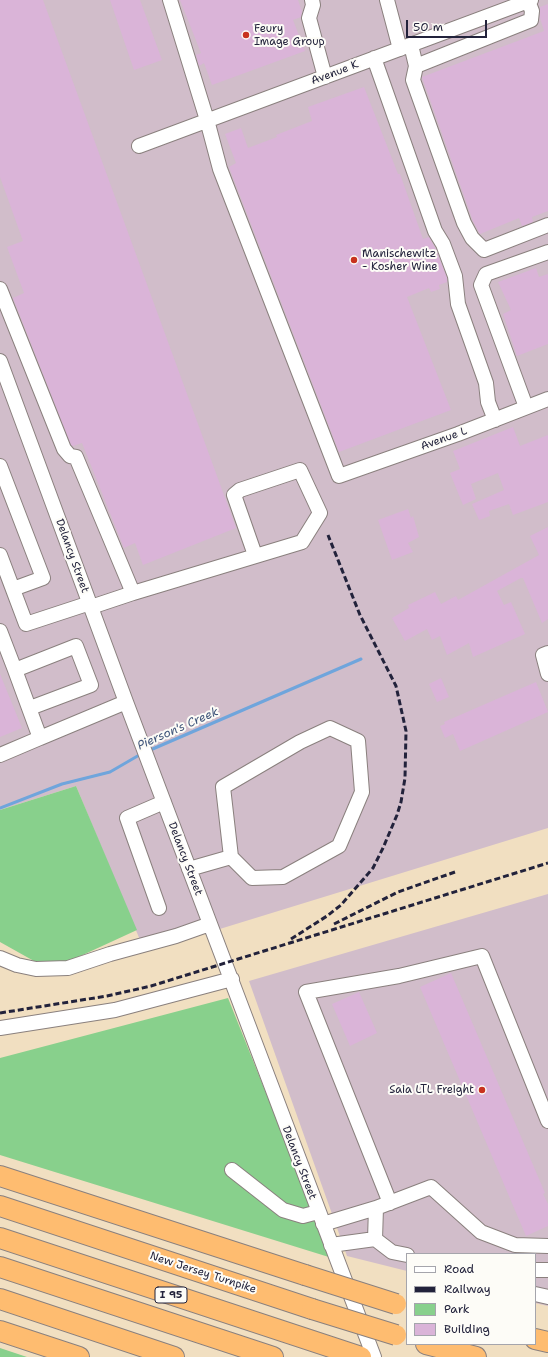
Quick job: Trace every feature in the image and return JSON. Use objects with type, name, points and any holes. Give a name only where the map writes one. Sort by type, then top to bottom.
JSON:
[{"type":"highway","points":[[0,1176],[304,1275],[402,1305]]},
{"type":"highway","name":"New Jersey Turnpike","points":[[0,1206],[312,1309],[402,1337]]},
{"type":"highway","name":"I 95","points":[[0,1238],[361,1357]]},
{"type":"highway","name":"I 95","points":[[0,1267],[273,1357]]},
{"type":"highway","points":[[0,1299],[150,1353],[174,1357]]},
{"type":"highway","points":[[0,1331],[80,1357]]},
{"type":"highway","points":[[536,1339],[548,1342]]},
{"type":"highway","points":[[430,1345],[476,1357]]},
{"type":"street","points":[[170,0],[207,120]]},
{"type":"street","points":[[312,0],[313,5],[309,18],[324,77]]},
{"type":"street","points":[[387,0],[405,47],[416,66],[413,80],[464,223],[472,238],[484,250],[548,225]]},
{"type":"street","points":[[416,66],[530,20],[532,11],[529,1]]},
{"type":"street","name":"Avenue K","points":[[139,146],[529,1]]},
{"type":"street","points":[[460,27],[468,46]]},
{"type":"street","points":[[374,58],[435,230],[443,244],[455,276],[458,304],[486,383],[488,402],[495,420]]},
{"type":"street","name":"Avenue L","points":[[207,120],[220,169],[339,476],[495,420],[548,399]]},
{"type":"street","points":[[526,407],[481,285],[486,274],[548,252]]},
{"type":"street","points":[[0,289],[64,449],[70,456],[76,457],[133,593]]},
{"type":"street","name":"Delancy Street","points":[[0,361],[126,702],[374,1357]]},
{"type":"street","points":[[0,466],[43,578],[13,589]]},
{"type":"street","points":[[0,555],[26,624],[133,593],[302,542],[320,513],[300,470],[240,490],[234,495],[255,556]]},
{"type":"street","points":[[0,631],[40,738]]},
{"type":"street","points":[[15,670],[76,646],[91,685],[30,708]]},
{"type":"street","points":[[548,653],[543,655],[548,674]]},
{"type":"street","points":[[0,755],[126,702]]},
{"type":"street","points":[[330,728],[358,741],[362,792],[339,846],[283,877],[252,878],[232,857],[223,787],[300,742],[330,728]]},
{"type":"street","points":[[159,908],[127,818],[164,802]]},
{"type":"street","points":[[189,869],[232,857]]},
{"type":"street","points":[[0,958],[17,965],[36,970],[68,968],[110,954],[176,936],[210,924]]},
{"type":"street","points":[[390,1203],[306,992],[399,976],[482,956],[548,1121]]},
{"type":"street","points":[[0,1028],[115,1010],[232,979]]},
{"type":"street","points":[[232,1170],[283,1210],[303,1216],[321,1218],[376,1208],[431,1187],[481,1232],[515,1245],[548,1246]]},
{"type":"street","points":[[374,1239],[376,1208]]},
{"type":"street","points":[[331,1245],[374,1239],[392,1252],[406,1255]]},
{"type":"street","points":[[536,1270],[548,1270]]},
{"type":"street","points":[[536,1294],[548,1296]]},
{"type":"shaded area","points":[[0,0],[548,0],[548,828],[145,952],[76,786],[0,810]]},
{"type":"shaded area","points":[[548,894],[548,1306],[536,1303],[536,1253],[406,1253],[406,1271],[347,1256],[249,981]]},
{"type":"green space","points":[[76,786],[137,930],[50,970],[0,942],[0,810]]},
{"type":"green space","points":[[228,998],[332,1258],[0,1155],[0,1058]]},
{"type":"green space","points":[[0,1348],[27,1357],[0,1357]]},
{"type":"building","points":[[0,0],[43,0],[236,528],[143,565],[135,543],[124,548],[82,443],[73,446],[71,445],[13,298],[24,293],[7,247],[23,241],[0,177]]},
{"type":"building","points":[[110,0],[140,0],[162,60],[134,70]]},
{"type":"building","name":"Feury Image Group","points":[[180,0],[298,0],[302,12],[301,17],[293,20],[305,51],[212,85],[204,63],[199,66],[196,55],[201,53]]},
{"type":"building","points":[[548,4],[548,211],[532,217],[533,222],[522,226],[519,218],[480,234],[473,221],[422,77],[544,31],[540,18],[540,7]]},
{"type":"building","name":"Manischewitz - Kosher Wine","points":[[364,87],[398,174],[400,174],[423,239],[429,237],[447,278],[447,282],[439,285],[440,289],[431,292],[429,288],[407,297],[451,410],[339,452],[229,167],[236,163],[225,134],[241,128],[248,148],[312,121],[308,107]]},
{"type":"building","points":[[536,268],[539,277],[548,274],[548,344],[517,356],[503,314],[511,310],[498,282]]},
{"type":"building","points":[[513,427],[520,446],[548,435],[548,502],[513,515],[509,504],[489,511],[490,516],[479,520],[472,504],[504,490],[498,473],[471,484],[476,499],[463,505],[450,473],[460,469],[453,451]]},
{"type":"building","points":[[408,509],[411,518],[413,516],[419,537],[408,543],[413,552],[392,560],[378,520]]},
{"type":"building","points":[[548,527],[548,619],[542,623],[523,578],[521,578],[497,591],[504,605],[511,602],[525,634],[473,657],[469,643],[447,655],[440,636],[432,640],[427,629],[405,641],[392,618],[409,608],[408,605],[435,592],[441,604],[456,596],[458,600],[539,555],[530,536]]},
{"type":"building","points":[[0,674],[22,728],[0,737]]},
{"type":"building","points":[[441,678],[449,697],[437,702],[429,684]]},
{"type":"building","points":[[536,682],[548,712],[460,751],[453,734],[445,738],[440,726],[445,724],[444,722]]},
{"type":"building","name":"Saia LTL Freight","points":[[451,973],[545,1193],[543,1194],[548,1204],[548,1226],[526,1236],[420,987]]},
{"type":"building","points":[[359,992],[377,1033],[350,1046],[332,1004]]},
{"type":"waterway","name":"Pierson's Creek","points":[[148,751],[361,659]]},
{"type":"waterway","name":"Pierson's Creek","points":[[0,808],[62,784],[110,772],[141,754]]},
{"type":"railway","points":[[291,939],[327,916],[341,905],[373,868],[397,815],[405,778],[406,731],[396,686],[360,615],[328,535]]},
{"type":"railway","points":[[0,1013],[107,996],[151,986],[548,863]]},
{"type":"railway","points":[[334,924],[398,892],[455,872]]},
{"type":"place","name":"Feury Image Group","points":[[246,35]]},
{"type":"place","name":"Manischewitz - Kosher Wine","points":[[354,260]]},
{"type":"place","name":"Saia LTL Freight","points":[[482,1090]]}]
